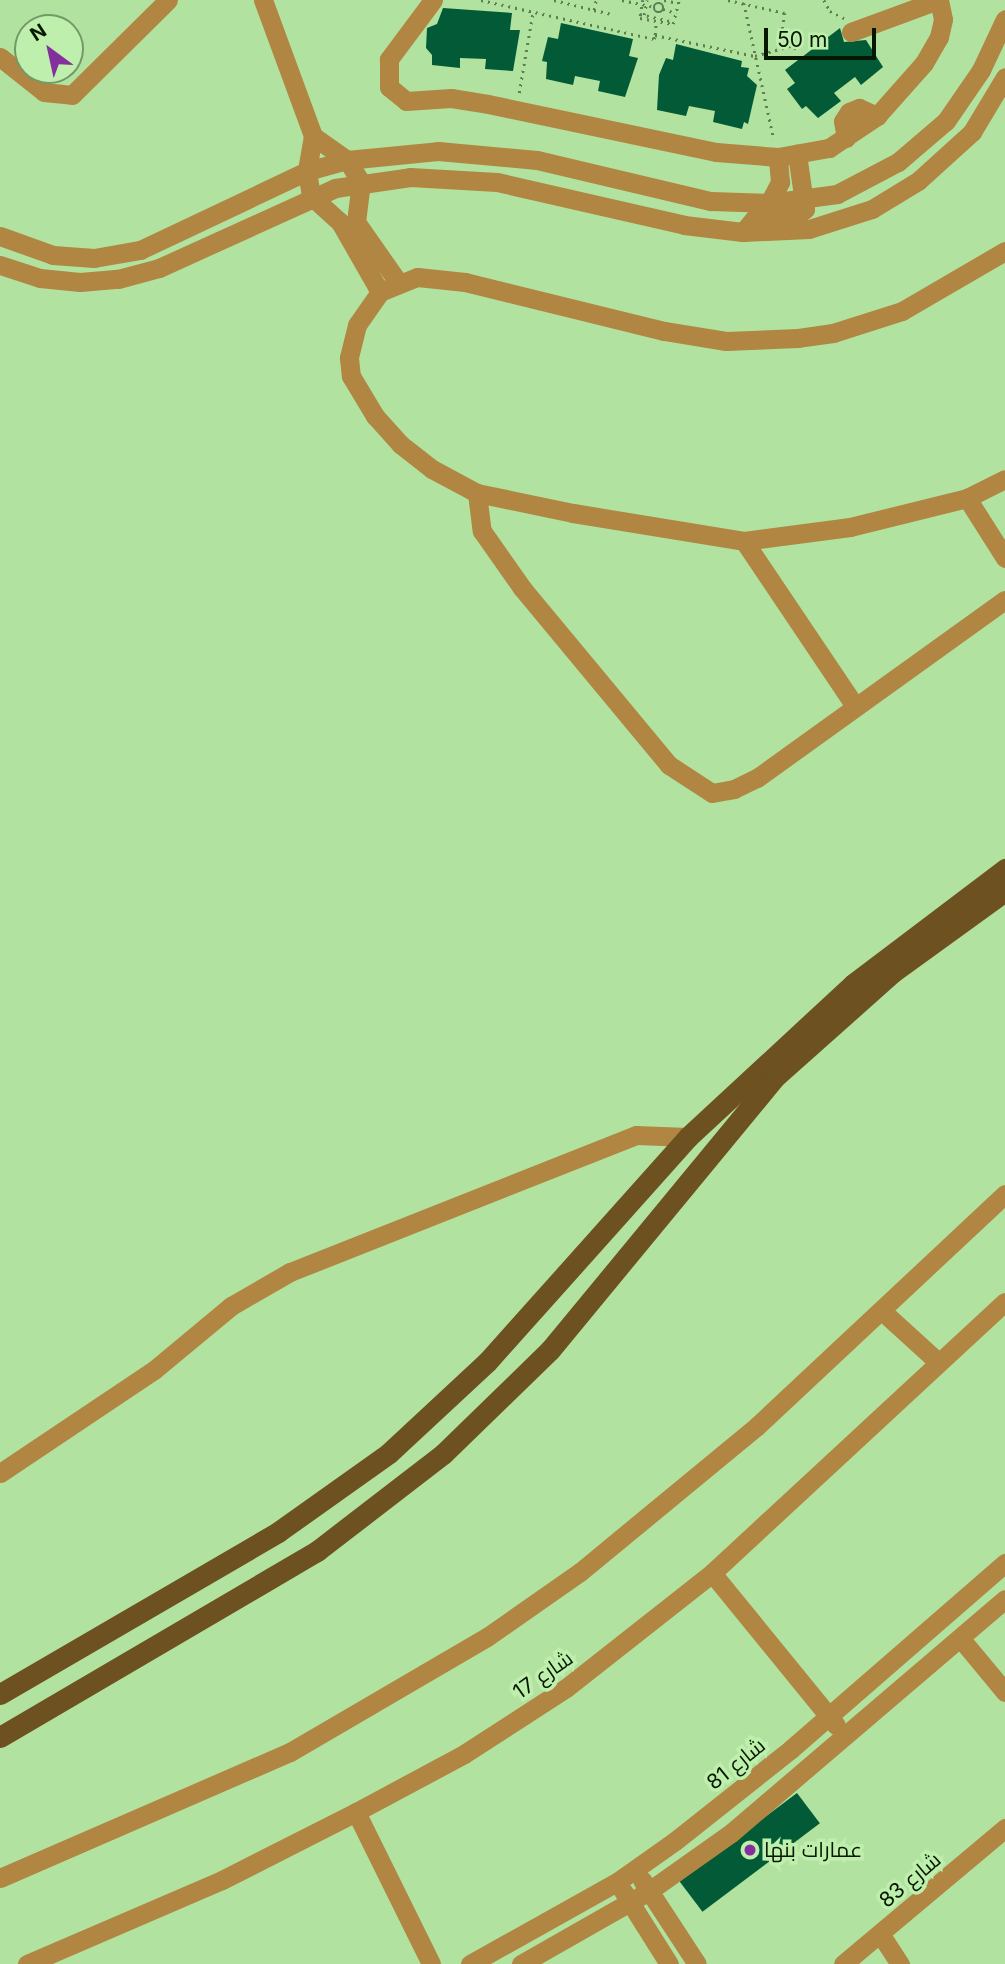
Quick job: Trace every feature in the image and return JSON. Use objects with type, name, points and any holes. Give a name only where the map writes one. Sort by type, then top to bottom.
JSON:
[{"type":"main road","points":[[0,1693],[278,1532],[388,1453],[487,1362],[688,1137],[853,984],[1005,869]]},
{"type":"main road","points":[[0,1737],[271,1580],[415,1478],[550,1350],[774,1078],[892,971],[1005,891]]},
{"type":"street","points":[[0,57],[44,92],[72,95],[168,0]]},
{"type":"street","points":[[256,0],[272,22]]},
{"type":"street","points":[[263,0],[313,136],[307,171],[311,196],[340,222],[380,292]]},
{"type":"street","points":[[433,0],[389,60],[386,73],[392,92],[406,101],[451,98],[716,152],[788,156],[829,148],[846,138],[877,116],[923,64],[939,37],[943,19],[939,0],[851,32]]},
{"type":"street","points":[[0,236],[53,255],[94,258],[140,250],[307,171],[346,160],[438,151],[492,154],[711,201],[801,201],[847,189],[918,147],[946,121],[981,70],[1005,19]]},
{"type":"street","points":[[0,265],[54,279],[118,279],[159,268],[311,196],[361,182],[410,177],[497,182],[684,225],[743,232],[809,229],[842,221],[896,197],[958,148],[984,117],[1003,83],[981,70]]},
{"type":"street","points":[[313,136],[346,160],[361,182],[356,222],[398,282]]},
{"type":"street","points":[[743,232],[754,219],[803,212],[788,156]]},
{"type":"street","points":[[769,203],[780,182],[788,156]]},
{"type":"street","points":[[1005,251],[902,311],[833,333],[797,338],[713,339],[664,331],[436,277],[398,282],[380,292],[357,324],[351,344],[351,376],[359,393],[400,444],[432,469],[477,493],[744,541],[850,527],[967,498],[1005,479]]},
{"type":"street","points":[[477,493],[482,531],[522,588],[670,765],[690,781],[712,793],[734,789],[757,778],[1005,600]]},
{"type":"street","points":[[967,498],[1005,558]]},
{"type":"street","points":[[744,541],[855,706]]},
{"type":"street","points":[[0,1473],[154,1370],[231,1306],[290,1272],[636,1135],[688,1137]]},
{"type":"street","points":[[0,1878],[290,1752],[487,1637],[580,1572],[669,1501],[882,1311],[1005,1194]]},
{"type":"street","name":"شارع 17","points":[[27,1964],[222,1880],[464,1754],[546,1701],[712,1573],[937,1361],[1005,1303]]},
{"type":"street","points":[[882,1311],[937,1361]]},
{"type":"street","name":"شارع 81","points":[[470,1964],[635,1870],[743,1789],[1005,1563]]},
{"type":"street","points":[[712,1573],[846,1736]]},
{"type":"street","points":[[521,1964],[649,1891],[770,1802],[1005,1600]]},
{"type":"street","points":[[961,1639],[1005,1692]]},
{"type":"street","points":[[356,1812],[431,1964]]},
{"type":"street","name":"شارع 83","points":[[843,1964],[881,1935],[1005,1828]]},
{"type":"street","points":[[635,1870],[697,1964]]},
{"type":"street","points":[[617,1882],[669,1964]]},
{"type":"street","points":[[881,1935],[900,1964]]},
{"type":"path","points":[[481,0],[654,39],[658,12],[654,7],[622,0]]},
{"type":"path","points":[[554,0],[611,14]]},
{"type":"path","points":[[594,10],[596,0]]},
{"type":"path","points":[[645,0],[642,14],[674,22],[678,2],[661,1],[654,7]]},
{"type":"path","points":[[728,0],[785,13],[782,31],[797,50]]},
{"type":"path","points":[[661,1],[663,9]]},
{"type":"path","points":[[744,3],[755,55],[788,156]]},
{"type":"path","points":[[658,12],[663,9],[676,13]]},
{"type":"path","points":[[517,110],[533,11]]},
{"type":"path","points":[[655,35],[755,55],[793,45]]},
{"type":"building","points":[[443,8],[512,13],[510,30],[520,30],[513,71],[485,69],[486,59],[460,58],[460,68],[432,65],[432,55],[426,48],[427,28],[437,24]]},
{"type":"building","points":[[561,23],[633,39],[629,56],[638,58],[625,97],[598,91],[600,81],[575,76],[573,85],[546,79],[547,62],[542,61],[548,37],[558,39]]},
{"type":"building","points":[[840,28],[844,42],[866,40],[883,67],[861,85],[855,77],[834,93],[841,101],[818,118],[806,106],[802,109],[787,89],[795,83],[785,70]]},
{"type":"building","points":[[676,44],[742,61],[741,67],[749,68],[747,76],[757,85],[748,124],[744,122],[742,129],[713,122],[715,111],[689,106],[686,116],[657,110],[659,75],[666,58],[673,60]]},
{"type":"building","name":"عمارات بنها","points":[[797,1793],[820,1823],[702,1912],[680,1881]]},
{"type":"place","name":"عمارات بنها","points":[[750,1850]]}]
